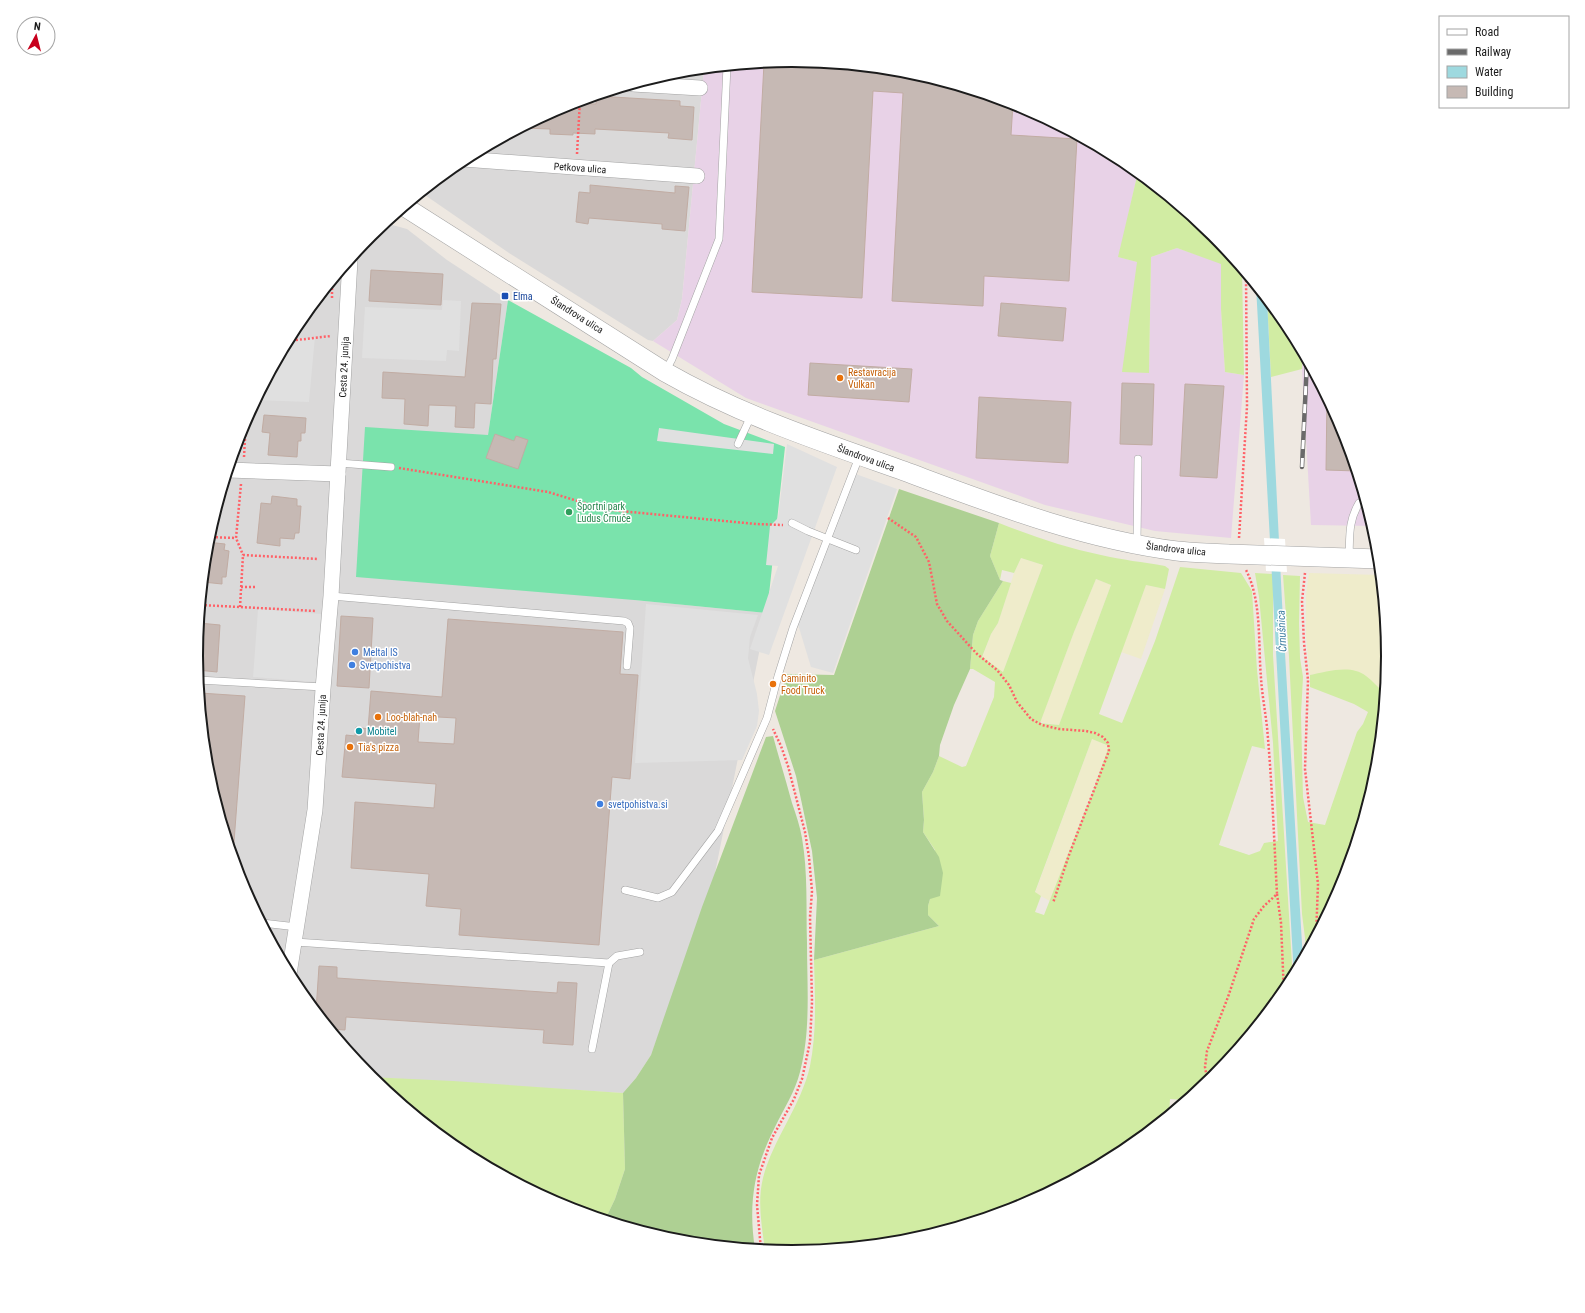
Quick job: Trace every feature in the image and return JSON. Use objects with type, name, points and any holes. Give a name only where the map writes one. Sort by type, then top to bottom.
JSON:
[{"type":"street","points":[[649,85],[700,88]]},
{"type":"street","name":"Petkova ulica","points":[[475,160],[697,176]]},
{"type":"street","name":"Šlandrova ulica","points":[[409,209],[665,372],[751,416],[860,456],[1030,516],[1110,540],[1178,551],[1374,558]]},
{"type":"street","name":"Cesta 24. junija","points":[[291,965],[298,927],[315,810],[331,596],[350,267]]},
{"type":"street","points":[[236,470],[339,468]]},
{"type":"lane","points":[[665,372],[675,354],[719,239],[727,71]]},
{"type":"lane","points":[[738,444],[751,416]]},
{"type":"lane","points":[[625,890],[658,898],[672,892],[718,831],[767,718],[793,628],[860,456]]},
{"type":"lane","points":[[1137,544],[1138,459]]},
{"type":"lane","points":[[339,468],[390,467]]},
{"type":"lane","points":[[1349,558],[1349,529],[1359,502],[1361,502]]},
{"type":"lane","points":[[792,524],[856,550]]},
{"type":"lane","points":[[331,596],[624,621],[628,623],[630,628],[627,666]]},
{"type":"lane","points":[[204,680],[323,687]]},
{"type":"lane","points":[[268,924],[298,927]]},
{"type":"lane","points":[[295,942],[609,963]]},
{"type":"lane","points":[[592,1049],[609,963],[617,956],[640,952]]},
{"type":"path","points":[[577,168],[580,107]]},
{"type":"path","points":[[1246,281],[1247,406],[1239,541],[1244,568],[1254,593],[1258,629],[1261,678],[1267,726],[1277,894],[1281,923],[1284,983]]},
{"type":"path","points":[[295,340],[331,336]]},
{"type":"path","points":[[239,454],[236,470],[236,538],[243,555],[240,586],[240,607]]},
{"type":"path","points":[[390,467],[548,492],[610,510],[756,524],[792,524]]},
{"type":"path","points":[[888,518],[916,537],[929,562],[937,604],[947,621],[978,654],[997,670],[1009,685],[1017,702],[1031,719],[1042,725],[1059,729],[1095,733],[1103,737],[1108,743],[1110,752],[1069,855],[1053,903]]},
{"type":"path","points":[[215,537],[236,538]]},
{"type":"path","points":[[243,555],[320,559]]},
{"type":"path","points":[[1306,556],[1302,601],[1308,680],[1305,769],[1318,884],[1316,926]]},
{"type":"path","points":[[240,586],[256,588]]},
{"type":"path","points":[[205,605],[330,611]]},
{"type":"path","points":[[760,1245],[756,1205],[759,1174],[772,1138],[794,1099],[802,1079],[810,1042],[812,1002],[810,917],[812,891],[806,838],[788,766],[781,746],[767,718]]},
{"type":"path","points":[[1206,1075],[1205,1067],[1207,1051],[1228,997],[1254,919],[1264,906],[1277,894]]},
{"type":"shaded area","points":[[792,67],[831,68],[869,72],[908,78],[945,87],[982,98],[1018,112],[1087,146],[1120,166],[1137,178],[1119,257],[1137,262],[1149,373],[1151,257],[1177,248],[1221,263],[1221,309],[1225,372],[1244,375],[1231,538],[1155,531],[1045,505],[746,398],[653,341],[677,320],[682,299],[704,74],[754,68]]},
{"type":"shaded area","points":[[704,74],[682,299],[677,320],[653,341],[648,340],[509,253],[426,196],[465,166],[498,146],[567,112],[603,98],[640,87],[677,78]]},
{"type":"shaded area","points":[[392,225],[407,229],[447,260],[508,300],[488,435],[634,600],[767,613],[711,893],[651,1055],[636,1078],[623,1093],[381,1078],[349,1045],[325,1015],[302,984],[282,951],[248,882],[234,846],[223,809],[214,772],[208,733],[204,695],[203,656],[204,618],[208,580],[214,541],[223,504],[234,467],[248,431],[282,362],[302,329],[325,298],[349,268]]},
{"type":"shaded area","points":[[443,300],[461,301],[459,351],[447,350],[446,361],[362,358],[365,307],[442,310]]},
{"type":"shaded area","points":[[315,337],[309,402],[262,400],[282,362],[296,338]]},
{"type":"shaded area","points":[[1302,361],[1337,431],[1351,467],[1367,526],[1311,525]]},
{"type":"shaded area","points":[[659,428],[774,444],[773,454],[657,441]]},
{"type":"shaded area","points":[[787,444],[837,467],[769,655],[750,649],[778,566],[766,565],[770,526],[778,518]]},
{"type":"shaded area","points":[[853,473],[897,489],[833,673],[811,667],[797,621]]},
{"type":"shaded area","points":[[1021,558],[1043,565],[1003,672],[982,658],[991,634],[998,623],[1014,573]]},
{"type":"shaded area","points":[[1309,573],[1376,575],[1381,618],[1381,691],[1338,670],[1310,675],[1306,636],[1306,595]]},
{"type":"shaded area","points":[[1096,579],[1111,585],[1059,725],[1040,722],[1074,632]]},
{"type":"shaded area","points":[[1146,585],[1165,589],[1141,659],[1121,652]]},
{"type":"shaded area","points":[[646,604],[758,615],[750,637],[748,658],[757,694],[759,711],[757,726],[742,760],[635,763]]},
{"type":"shaded area","points":[[258,609],[321,614],[316,682],[253,677]]},
{"type":"shaded area","points":[[1092,739],[1109,746],[1050,901],[1035,893]]},
{"type":"green space","points":[[1137,178],[1181,213],[1242,276],[1244,375],[1225,372],[1221,309],[1221,264],[1177,248],[1151,257],[1149,373],[1122,372],[1137,262],[1118,257]]},
{"type":"green space","name":"Športni park Ludus Črnuče","points":[[508,300],[631,368],[642,377],[724,424],[785,447],[767,613],[634,600],[356,577],[365,427],[488,435]]},
{"type":"green space","points":[[1267,308],[1283,329],[1302,361],[1302,369],[1271,377]]},
{"type":"green space","points":[[899,489],[999,523],[990,556],[1000,580],[1003,581],[978,621],[973,635],[970,669],[954,705],[940,745],[939,756],[933,772],[922,792],[924,820],[923,832],[939,857],[943,873],[940,896],[930,899],[928,906],[928,915],[939,926],[814,960],[817,898],[812,851],[796,776],[775,711],[787,674],[834,675]]},
{"type":"green space","points":[[999,523],[1075,549],[1165,566],[1169,569],[1165,589],[1146,585],[1099,714],[1122,723],[1155,641],[1180,567],[1241,573],[1252,591],[1257,670],[1265,749],[1252,746],[1219,845],[1249,855],[1260,851],[1264,843],[1278,841],[1273,743],[1259,597],[1255,573],[1273,574],[1273,655],[1292,969],[1283,984],[1236,1045],[1181,1100],[1170,1099],[1169,1109],[1120,1147],[1053,1185],[982,1215],[908,1235],[831,1245],[764,1245],[760,1196],[763,1178],[773,1150],[794,1109],[806,1081],[810,1066],[815,1027],[814,960],[939,926],[928,915],[935,850],[923,832],[924,820],[922,792],[933,772],[939,756],[962,767],[966,766],[994,697],[995,682],[973,669],[970,669],[973,635],[978,621],[1003,581],[1011,583],[998,623],[991,634],[982,657],[1003,672],[1043,565],[1021,558],[1014,573],[1002,570],[1000,580],[990,556]],"holes":[[[1096,579],[1111,585],[1059,725],[1040,723],[1074,632]],[[1092,739],[1109,746],[1044,915],[1035,912],[1041,896],[1035,892]]]},
{"type":"green space","points":[[1283,575],[1300,576],[1299,623],[1300,658],[1303,677],[1301,714],[1303,797],[1308,822],[1325,825],[1357,732],[1363,724],[1368,712],[1354,704],[1310,687],[1310,675],[1338,670],[1353,670],[1366,676],[1381,690],[1371,772],[1362,809],[1351,846],[1337,882],[1305,946],[1302,914],[1289,657]]},
{"type":"green space","points":[[773,736],[802,838],[806,890],[808,1008],[806,1040],[800,1072],[789,1100],[768,1142],[754,1186],[752,1217],[755,1245],[677,1235],[607,1216],[615,1199],[625,1169],[623,1093],[636,1078],[651,1055],[702,907],[766,737]]},
{"type":"green space","points":[[381,1078],[623,1093],[625,1169],[615,1199],[607,1216],[567,1201],[532,1185],[465,1147],[404,1100]]},
{"type":"water","name":"Črnušnica","points":[[1256,294],[1267,308],[1282,602],[1302,952],[1293,967]]},
{"type":"pier","points":[[1264,538],[1285,539],[1287,572],[1266,571]]},
{"type":"building","points":[[764,68],[831,68],[908,78],[982,98],[1013,110],[1011,135],[1073,139],[1077,141],[1069,281],[984,276],[983,306],[892,301],[903,93],[873,91],[862,298],[752,292]]},
{"type":"building","points":[[607,97],[680,101],[680,106],[694,107],[692,140],[668,138],[669,133],[595,129],[595,134],[573,133],[573,135],[550,134],[550,129],[531,128],[588,104],[596,104],[596,101]]},
{"type":"building","points":[[590,185],[675,193],[675,186],[689,187],[685,231],[662,229],[662,224],[589,218],[588,224],[576,222],[579,192],[590,193]]},
{"type":"building","points":[[371,270],[443,274],[441,305],[369,301]]},
{"type":"building","points":[[472,303],[501,304],[496,359],[493,359],[491,404],[475,403],[474,428],[455,427],[456,406],[429,405],[428,426],[404,424],[405,399],[382,398],[383,372],[465,377]]},
{"type":"building","points":[[1001,303],[1066,308],[1063,341],[998,336]]},
{"type":"building","points":[[810,363],[912,369],[909,402],[808,395]]},
{"type":"building","points":[[1122,383],[1154,384],[1152,445],[1120,444]]},
{"type":"building","points":[[1185,384],[1224,386],[1217,478],[1180,476]]},
{"type":"building","points":[[979,397],[1071,402],[1068,463],[976,458]]},
{"type":"building","points":[[1327,409],[1352,471],[1326,470]]},
{"type":"building","points":[[264,415],[306,418],[305,433],[301,433],[301,441],[298,441],[297,457],[268,455],[270,433],[262,432]]},
{"type":"building","points":[[495,434],[514,441],[516,436],[528,440],[518,469],[486,458]]},
{"type":"building","points":[[272,496],[297,499],[297,506],[301,506],[299,533],[295,533],[294,539],[280,538],[280,546],[257,543],[261,503],[271,504]]},
{"type":"building","points":[[214,543],[225,544],[224,550],[229,551],[226,577],[222,577],[222,584],[208,582]]},
{"type":"building","name":"Meltal IS","points":[[341,616],[373,618],[369,688],[337,686]]},
{"type":"building","points":[[448,619],[623,632],[620,674],[638,675],[630,779],[612,777],[599,945],[459,935],[461,909],[426,906],[429,874],[351,868],[355,802],[434,808],[436,784],[342,777],[346,735],[355,736],[356,727],[368,729],[371,691],[442,697]],"holes":[[[420,716],[456,718],[454,744],[418,742]]]},
{"type":"building","points":[[204,623],[220,625],[217,672],[203,671]]},
{"type":"building","points":[[204,693],[245,696],[234,845],[214,772]]},
{"type":"building","points":[[319,966],[337,967],[337,978],[557,993],[558,982],[577,983],[573,1045],[543,1043],[544,1030],[346,1017],[345,1030],[337,1029],[316,1004]]},
{"type":"railway","points":[[1302,467],[1307,369]]},
{"type":"place","name":"Elma","points":[[505,296]]},
{"type":"place","name":"Restavracija Vulkan","points":[[840,378]]},
{"type":"place","name":"Športni park Ludus Črnuče","points":[[569,512]]},
{"type":"place","name":"Meltal IS","points":[[355,652]]},
{"type":"place","name":"Svetpohistva","points":[[352,665]]},
{"type":"place","name":"Caminito Food Truck","points":[[773,684]]},
{"type":"place","name":"Loo-blah-nah","points":[[378,717]]},
{"type":"place","name":"Mobitel","points":[[359,731]]},
{"type":"place","name":"Tia's pizza","points":[[350,747]]},
{"type":"place","name":"svetpohistva.si","points":[[600,804]]}]
